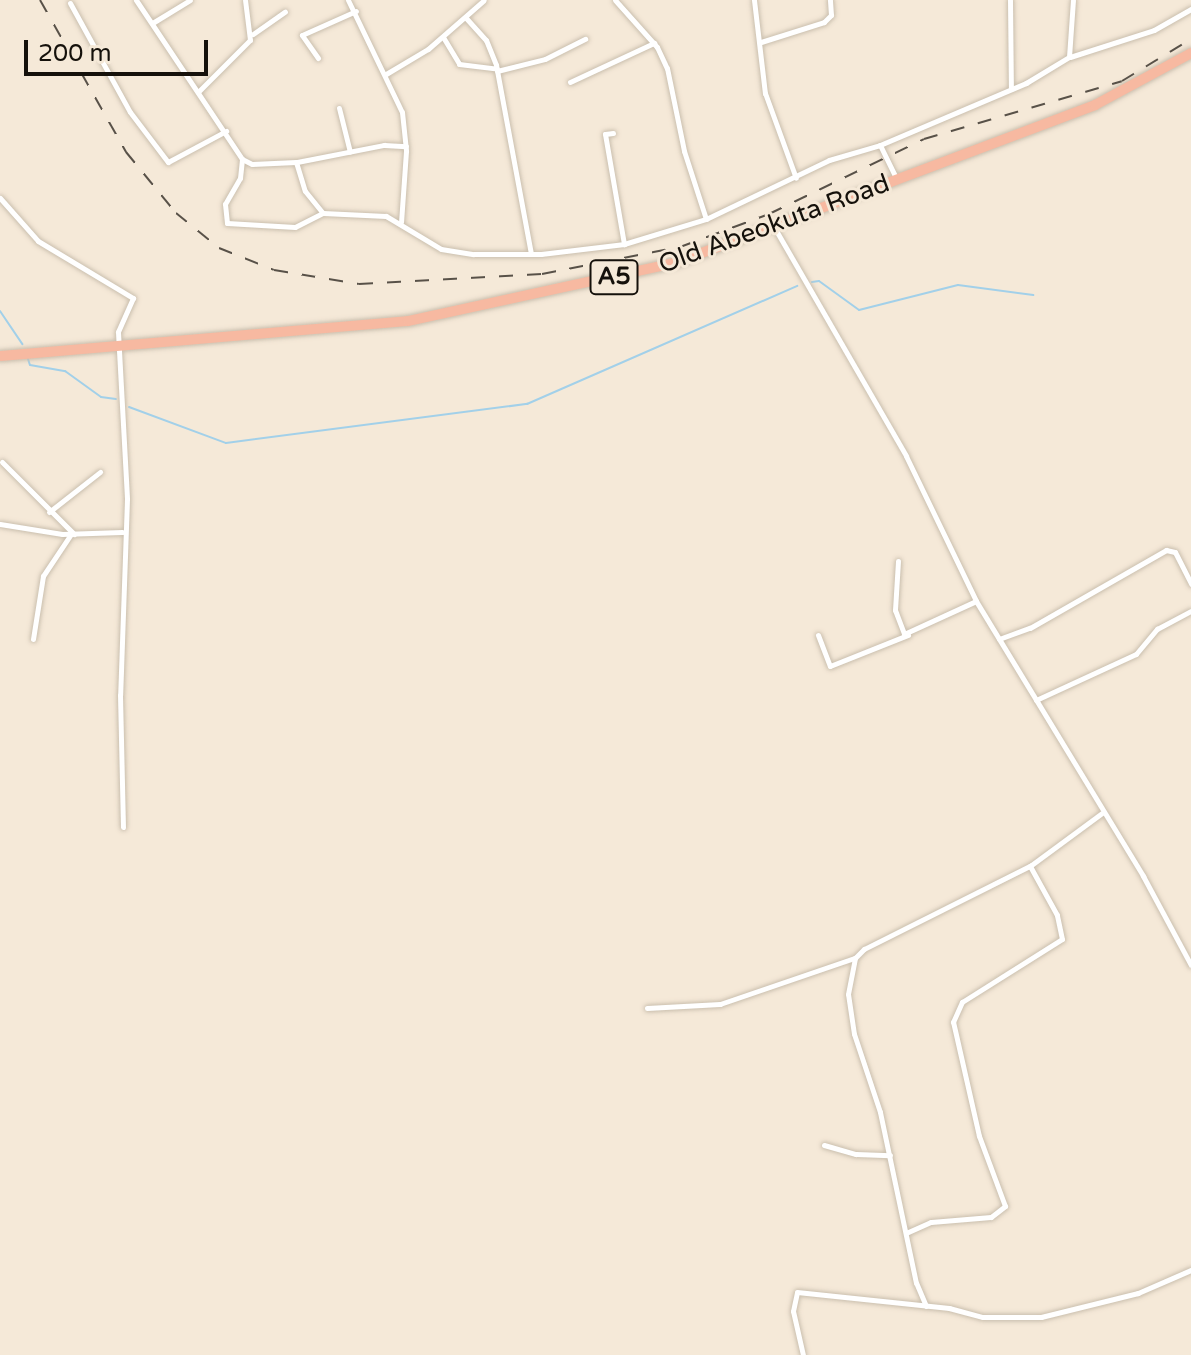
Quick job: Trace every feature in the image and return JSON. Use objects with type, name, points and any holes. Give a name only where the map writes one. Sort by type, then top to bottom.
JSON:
[{"type":"highway","name":"Old Abeokuta Road","points":[[0,356],[408,321],[675,263],[1095,105],[1191,53]]},
{"type":"street","points":[[136,0],[154,22],[242,159],[252,164],[296,162],[406,146]]},
{"type":"street","points":[[154,22],[190,0]]},
{"type":"street","points":[[245,0],[252,35]]},
{"type":"street","points":[[348,0],[356,11],[402,112],[406,146],[401,222]]},
{"type":"street","points":[[386,74],[443,37],[484,0]]},
{"type":"street","points":[[615,0],[654,43],[667,68],[684,151],[706,219]]},
{"type":"street","points":[[754,0],[765,93],[796,178]]},
{"type":"street","points":[[761,42],[824,22],[831,15],[830,0]]},
{"type":"street","points":[[1010,0],[1011,89]]},
{"type":"street","points":[[1069,57],[1073,0]]},
{"type":"street","points":[[70,3],[130,112],[168,162],[226,131]]},
{"type":"street","points":[[242,159],[237,184],[225,204],[227,223],[295,227],[323,213],[401,222],[441,249],[531,254],[624,244],[706,219],[829,160],[880,145],[1011,89],[1069,57],[1154,30],[1191,9]]},
{"type":"street","points":[[318,58],[302,35],[356,11]]},
{"type":"street","points":[[199,91],[252,35],[285,12]]},
{"type":"street","points":[[466,18],[486,40],[497,70],[531,254]]},
{"type":"street","points":[[443,37],[459,64],[497,70],[545,59],[585,39]]},
{"type":"street","points":[[570,82],[654,43]]},
{"type":"street","points":[[339,108],[350,152]]},
{"type":"street","points":[[613,133],[605,134],[624,244]]},
{"type":"street","points":[[880,145],[897,180]]},
{"type":"street","points":[[296,162],[305,191],[323,213]]},
{"type":"street","points":[[0,198],[38,241],[132,295],[119,326],[118,347],[127,499],[122,532],[123,827]]},
{"type":"street","points":[[774,227],[906,456],[976,601],[1189,952],[1191,965]]},
{"type":"street","points":[[2,462],[73,534]]},
{"type":"street","points":[[49,512],[100,472]]},
{"type":"street","points":[[0,524],[73,534],[122,532]]},
{"type":"street","points":[[33,639],[43,576],[65,550],[73,534]]},
{"type":"street","points":[[999,639],[1030,628],[1166,550],[1175,552],[1191,584]]},
{"type":"street","points":[[898,561],[897,621],[909,635]]},
{"type":"street","points":[[818,635],[830,666],[909,635],[976,601]]},
{"type":"street","points":[[1036,700],[1136,654],[1157,629],[1191,611]]},
{"type":"street","points":[[647,1008],[720,1004],[855,958],[864,949],[1030,866],[1102,813]]},
{"type":"street","points":[[906,1233],[931,1222],[991,1217],[1005,1206],[979,1136],[953,1022],[960,1004],[1062,939],[1062,926],[1030,866]]},
{"type":"street","points":[[855,958],[848,994],[854,1034],[890,1155],[906,1233],[926,1306]]},
{"type":"street","points":[[824,1145],[856,1154],[890,1155]]},
{"type":"street","points":[[803,1355],[793,1311],[797,1292],[926,1306],[983,1317],[1050,1316],[1138,1293],[1191,1270]]},
{"type":"waterway","points":[[812,282],[819,281],[859,310],[958,285],[1033,295]]},
{"type":"waterway","points":[[129,407],[226,443],[527,404],[797,286]]},
{"type":"waterway","points":[[0,311],[22,344]]},
{"type":"waterway","points":[[28,359],[30,365],[65,371],[101,397],[116,399]]},
{"type":"railway","points":[[40,0],[126,152],[176,213],[219,248],[274,270],[359,284],[542,274],[680,247],[769,214],[924,139],[1122,81],[1191,39]]}]
